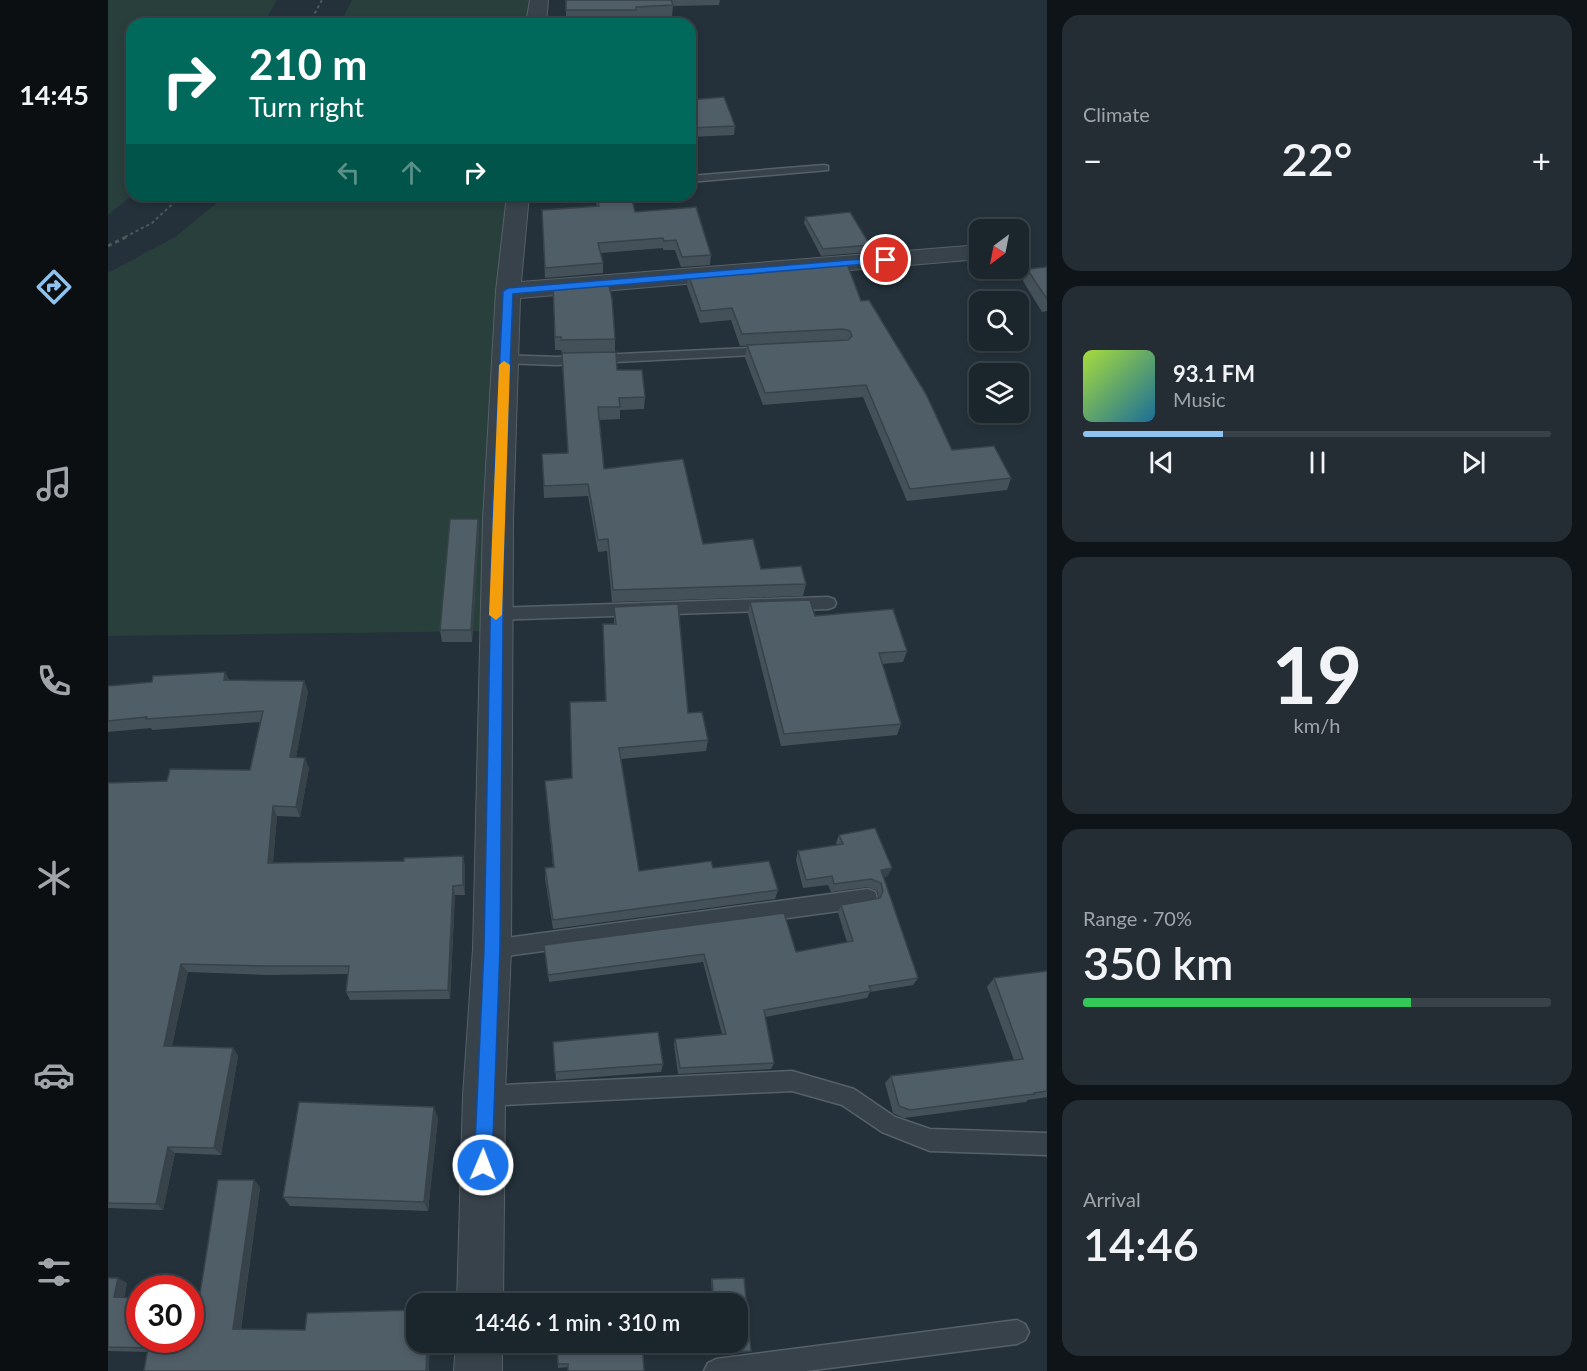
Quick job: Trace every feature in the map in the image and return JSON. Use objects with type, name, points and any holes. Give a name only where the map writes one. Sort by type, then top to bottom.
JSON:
[{"type":"street","points":[[537,18],[539,0]]},
{"type":"street","points":[[480,1293],[484,1096],[492,949],[496,614],[504,359],[517,201]]},
{"type":"street","points":[[508,291],[969,253]]},
{"type":"street","points":[[478,1371],[479,1353]]},
{"type":"lane","points":[[696,179],[824,168]]},
{"type":"lane","points":[[504,359],[556,361],[781,350]]},
{"type":"lane","points":[[496,614],[828,603]]},
{"type":"lane","points":[[492,949],[868,898]]},
{"type":"lane","points":[[484,1096],[792,1081],[846,1096],[889,1125],[930,1140],[1047,1144]]},
{"type":"lane","points":[[716,1371],[1017,1332]]},
{"type":"path","points":[[312,18],[322,0]]},
{"type":"path","points":[[108,246],[152,223],[176,201]]},
{"type":"green space","points":[[108,0],[277,0],[266,18],[126,18],[126,200],[108,215]]},
{"type":"green space","points":[[352,0],[539,0],[538,18],[343,18]]},
{"type":"green space","points":[[220,201],[523,201],[495,631],[108,636],[108,273],[175,237]]},
{"type":"building","points":[[566,0],[671,0],[673,5],[636,7],[636,10],[566,10]]},
{"type":"building","points":[[724,97],[735,126],[696,128],[696,99]]},
{"type":"building","points":[[598,201],[632,201],[635,212],[696,207],[711,255],[682,257],[676,240],[664,241],[663,238],[598,243],[603,263],[545,268],[542,210],[599,206]]},
{"type":"building","points":[[850,212],[870,245],[823,249],[805,217]]},
{"type":"building","points":[[846,261],[861,301],[869,300],[926,394],[952,450],[994,446],[1011,478],[910,489],[866,385],[765,393],[747,345],[848,340],[852,336],[850,331],[843,329],[742,334],[732,308],[701,311],[688,274],[717,272],[718,274]]},
{"type":"building","points":[[1047,267],[1047,299],[1029,272],[1029,269]]},
{"type":"building","points":[[608,280],[615,339],[561,340],[561,337],[555,337],[553,285]]},
{"type":"building","points":[[616,352],[617,370],[642,370],[645,397],[619,398],[620,407],[598,407],[604,469],[683,459],[703,544],[753,539],[761,569],[801,566],[806,584],[613,590],[608,539],[598,540],[588,484],[544,486],[542,454],[568,453],[562,353]]},
{"type":"building","points":[[450,519],[478,519],[471,630],[440,630]]},
{"type":"building","points":[[810,600],[815,616],[893,609],[907,651],[879,653],[901,724],[784,734],[750,602]]},
{"type":"building","points":[[678,604],[688,713],[702,712],[708,740],[619,748],[639,871],[711,861],[713,868],[769,861],[778,890],[553,920],[545,868],[554,867],[545,781],[572,778],[570,702],[606,701],[603,624],[616,624],[614,607]]},
{"type":"building","points":[[225,672],[224,680],[304,681],[290,757],[305,758],[296,807],[273,806],[268,863],[404,861],[404,858],[463,856],[463,885],[453,886],[448,990],[346,992],[349,966],[181,964],[164,1046],[233,1048],[214,1148],[168,1147],[156,1204],[108,1203],[108,783],[167,781],[170,769],[250,770],[263,711],[108,721],[108,686],[152,682],[153,676]]},
{"type":"building","points":[[875,828],[892,868],[881,870],[918,978],[869,986],[871,991],[764,1010],[774,1063],[680,1068],[675,1039],[726,1034],[704,954],[548,975],[544,945],[784,913],[796,952],[853,941],[841,905],[880,898],[883,891],[881,883],[871,879],[834,884],[832,876],[806,880],[798,851],[843,844],[839,835]]},
{"type":"building","points":[[1047,971],[1047,1091],[910,1110],[899,1106],[891,1076],[1023,1059],[994,978]]},
{"type":"building","points":[[658,1032],[663,1064],[555,1072],[553,1042]]},
{"type":"building","points":[[299,1102],[434,1107],[424,1202],[283,1197]]},
{"type":"building","points":[[218,1180],[254,1180],[233,1329],[305,1330],[307,1313],[406,1310],[406,1353],[427,1353],[426,1371],[144,1371],[147,1353],[204,1353],[203,1275]]},
{"type":"building","points":[[108,1278],[118,1278],[114,1297],[126,1297],[126,1347],[108,1347]]},
{"type":"building","points":[[744,1278],[745,1293],[713,1293],[712,1279]]},
{"type":"building","points":[[748,1320],[751,1351],[748,1351]]},
{"type":"building","points":[[558,1353],[643,1353],[644,1371],[568,1371],[568,1364],[558,1364]]},
{"type":"slow traffic","points":[[496,615],[504,365]]},
{"type":"route","points":[[483,1165],[484,1096],[492,949],[498,520],[508,291],[886,260]]}]
